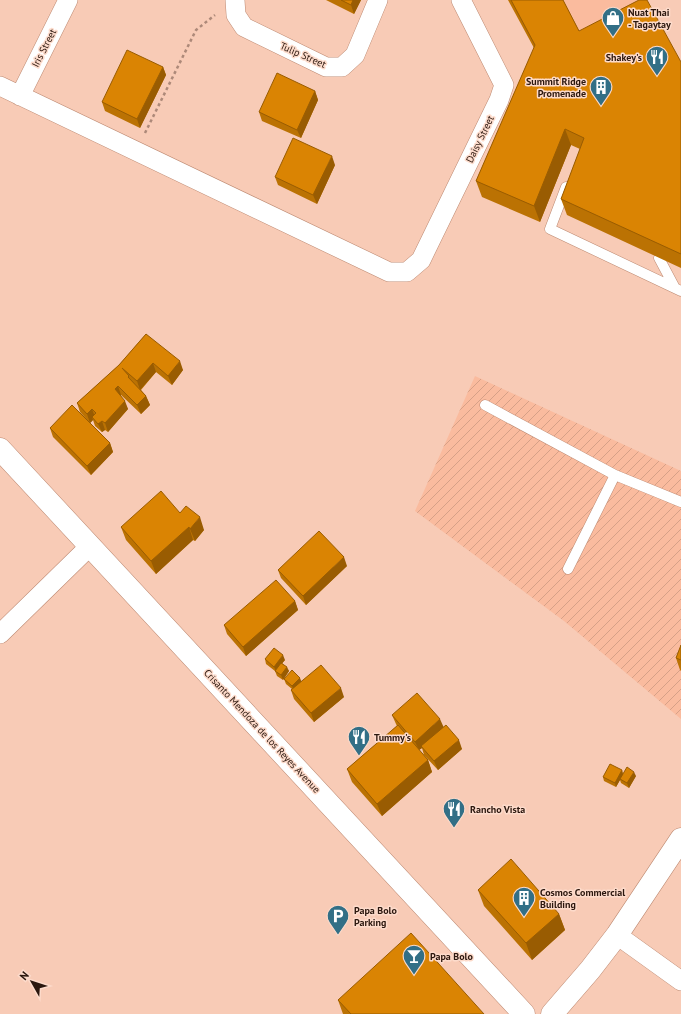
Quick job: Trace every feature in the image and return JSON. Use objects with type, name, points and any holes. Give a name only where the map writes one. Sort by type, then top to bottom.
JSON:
[{"type":"main road","name":"Crisanto Mendoza de los Reyes Avenue","points":[[0,449],[524,1014]]},
{"type":"main road","points":[[552,1014],[590,970],[617,935],[681,839]]},
{"type":"street","name":"Iris Street","points":[[20,96],[68,0]]},
{"type":"street","name":"Tulip Street","points":[[235,0],[236,15],[244,27],[326,67],[342,67],[355,55],[378,0]]},
{"type":"street","name":"Daisy Street","points":[[136,151],[389,272],[407,272],[421,260],[499,100],[504,85],[462,0]]},
{"type":"street","points":[[0,86],[136,151]]},
{"type":"street","points":[[0,634],[90,546]]},
{"type":"street","points":[[617,935],[681,981]]},
{"type":"lane","points":[[570,178],[550,229],[678,289]]},
{"type":"lane","points":[[659,258],[678,289]]},
{"type":"lane","points":[[485,405],[615,475],[681,502]]},
{"type":"lane","points":[[568,569],[615,475]]},
{"type":"path","points":[[136,151],[196,30],[218,13]]},
{"type":"shaded area","points":[[560,0],[644,0],[585,47]]},
{"type":"shaded area","points":[[475,376],[681,471],[681,719],[564,621],[415,511]]},
{"type":"building","points":[[341,0],[353,0],[351,5]]},
{"type":"building","name":"Summit Ridge Promenade","points":[[511,0],[563,0],[579,31],[639,0],[647,0],[681,62],[681,254],[561,199],[584,138],[565,129],[534,206],[476,181],[535,45]]},
{"type":"building","points":[[127,50],[163,67],[137,119],[102,102]]},
{"type":"building","points":[[277,73],[315,91],[297,130],[259,112]]},
{"type":"building","points":[[293,138],[332,156],[313,195],[275,177]]},
{"type":"building","points":[[146,334],[180,361],[168,376],[153,363],[137,381],[122,368],[129,376],[128,377],[146,396],[137,405],[118,386],[115,389],[125,401],[105,423],[102,421],[98,424],[92,417],[96,413],[92,409],[87,414],[77,403],[119,365]]},
{"type":"building","points":[[72,405],[110,443],[87,466],[50,428]]},
{"type":"building","points":[[161,491],[180,513],[186,506],[200,517],[190,529],[189,527],[151,561],[121,527]]},
{"type":"building","points":[[319,531],[344,557],[303,596],[278,570]]},
{"type":"building","points":[[276,580],[295,601],[243,647],[224,625]]},
{"type":"building","points":[[681,645],[681,660],[676,658]]},
{"type":"building","points":[[274,648],[283,655],[274,667],[265,659]]},
{"type":"building","points":[[281,663],[287,667],[281,675],[275,671]]},
{"type":"building","points":[[321,665],[341,688],[311,713],[291,690]]},
{"type":"building","points":[[292,670],[300,678],[292,686],[284,679]]},
{"type":"building","points":[[417,693],[440,719],[415,742],[392,715]]},
{"type":"building","points":[[398,725],[428,760],[377,804],[347,769]]},
{"type":"building","points":[[446,725],[459,740],[434,761],[421,746]]},
{"type":"building","points":[[610,764],[622,770],[615,783],[603,777]]},
{"type":"building","points":[[627,767],[634,772],[627,783],[620,779]]},
{"type":"building","name":"Cosmos Commercial Building","points":[[511,859],[559,914],[526,943],[478,890]]},
{"type":"building","name":"Papa Bolo","points":[[411,933],[484,1014],[351,1014],[338,1000]]},
{"type":"place","name":"Nuat Thai - Tagaytay","points":[[613,38]]},
{"type":"place","name":"Shakey's","points":[[657,76]]},
{"type":"place","name":"Summit Ridge Promenade","points":[[601,106]]},
{"type":"place","name":"Tummy's","points":[[359,756]]},
{"type":"place","name":"Rancho Vista","points":[[454,828]]},
{"type":"place","name":"Cosmos Commercial Building","points":[[524,918]]},
{"type":"place","name":"Papa Bolo Parking","points":[[338,936]]},
{"type":"place","name":"Papa Bolo","points":[[414,976]]}]
